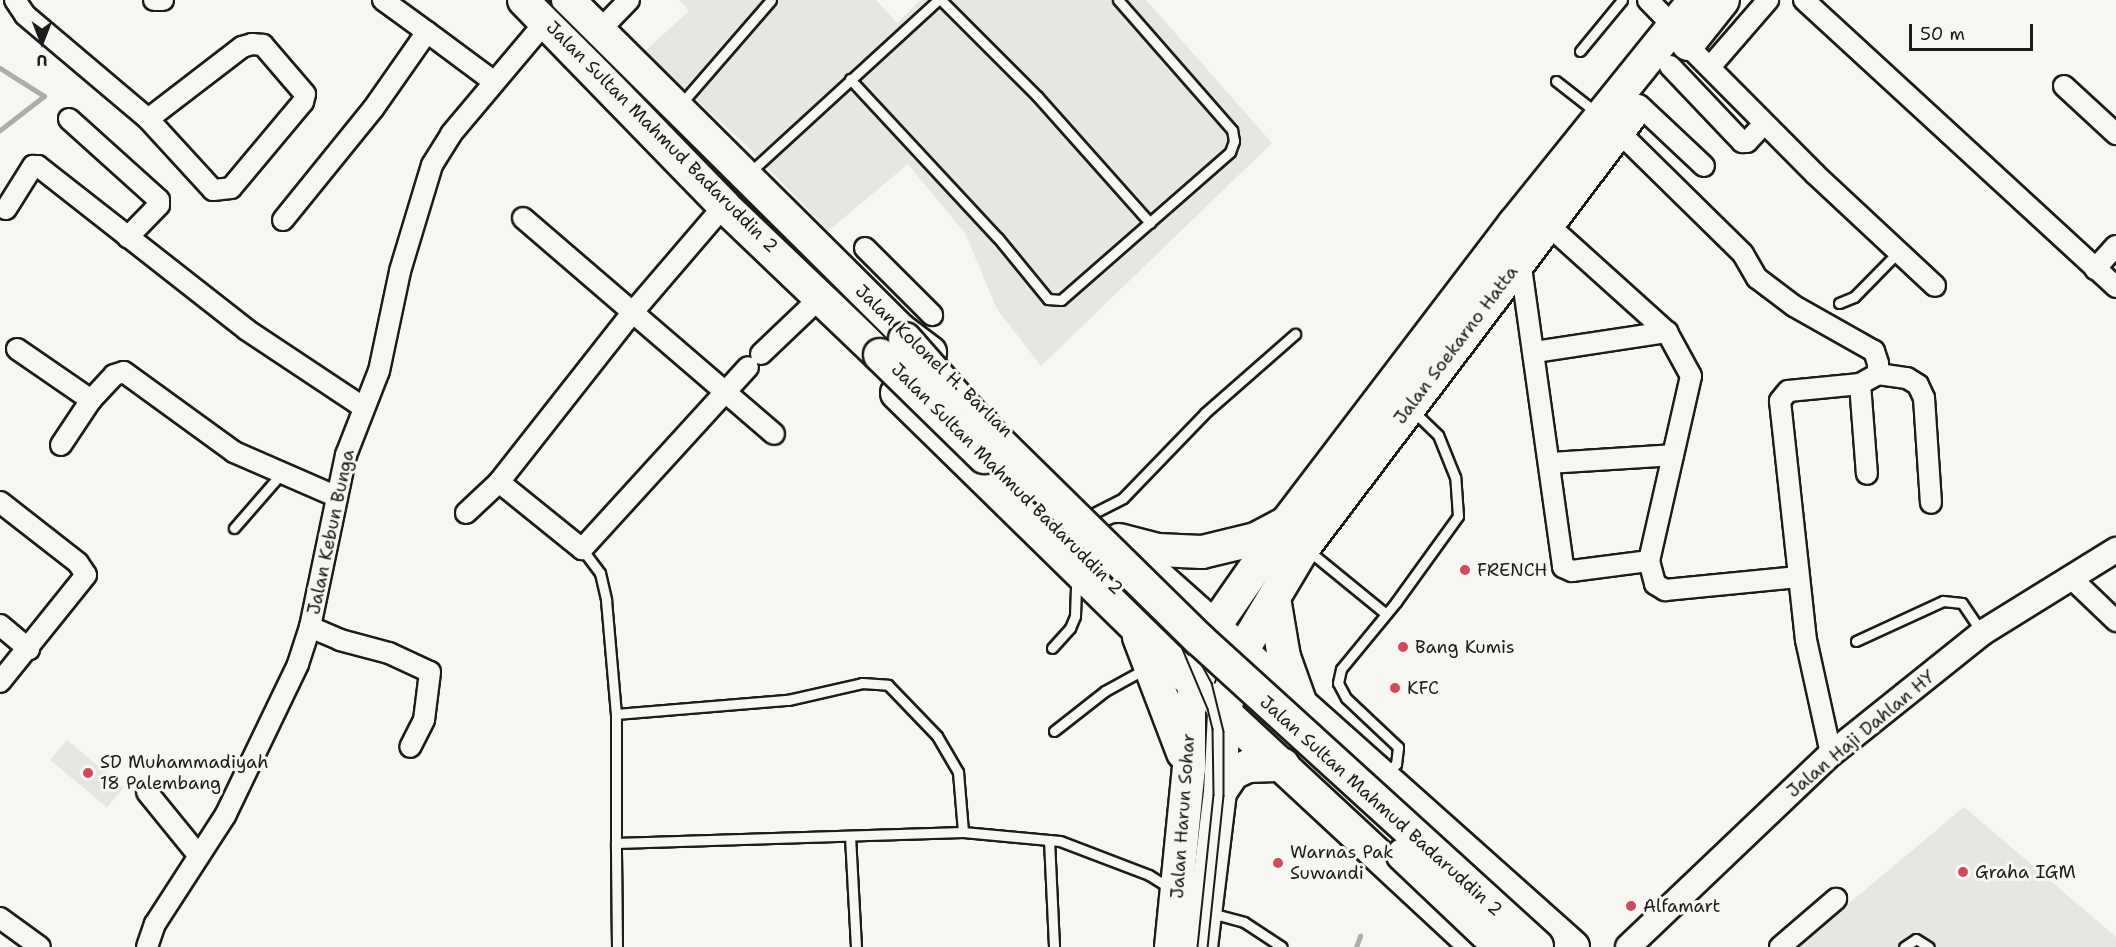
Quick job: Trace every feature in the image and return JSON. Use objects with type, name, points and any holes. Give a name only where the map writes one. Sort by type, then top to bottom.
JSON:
[{"type":"highway","name":"Jalan Soekarno Hatta","points":[[1204,682],[1214,627],[1409,407],[1520,260],[1610,124],[1639,105],[1677,46],[1695,0]]},
{"type":"highway","name":"Jalan Soekarno Hatta","points":[[1224,712],[1242,651],[1274,598],[1296,535],[1514,224],[1610,124],[1677,46],[1723,0]]},
{"type":"highway","name":"Jalan Kolonel H. Barlian","points":[[546,7],[599,31],[747,176],[888,336],[935,356],[1115,539],[1573,947]]},
{"type":"highway","name":"Jalan Sultan Mahmud Badaruddin 2","points":[[546,7],[724,206],[822,296],[888,336],[1190,631],[1537,947]]},
{"type":"highway","name":"Jalan Kolonel H. Barlian","points":[[888,336],[880,372],[897,394],[1137,632],[1204,682]]},
{"type":"highway","name":"Jalan Sultan Mahmud Badaruddin 2","points":[[888,336],[1198,668],[1294,750],[1500,947]]},
{"type":"highway","points":[[1115,539],[1158,550],[1202,552],[1256,539],[1296,535]]},
{"type":"highway","points":[[1175,592],[1175,604],[1164,625],[1155,631],[1137,632],[1189,768]]},
{"type":"highway","points":[[1274,598],[1284,657],[1300,702]]},
{"type":"highway","points":[[1242,651],[1226,671],[1204,682],[1224,712],[1293,773],[1477,947]]},
{"type":"highway","name":"Jalan Harun Sohar","points":[[1171,947],[1189,768],[1189,710],[1204,682]]},
{"type":"highway","name":"Jalan Harun Sohar","points":[[1201,947],[1220,792],[1224,712]]},
{"type":"highway","points":[[1293,773],[1317,746],[1337,737]]},
{"type":"highway","points":[[1220,792],[1233,773],[1248,766],[1293,773]]},
{"type":"street","points":[[15,0],[25,15],[148,119],[213,190],[225,191],[282,128],[303,102],[305,94],[263,45],[252,44],[242,47],[148,119]]},
{"type":"street","points":[[154,0],[163,0]]},
{"type":"street","points":[[383,0],[493,81]]},
{"type":"street","points":[[599,31],[629,0]]},
{"type":"street","points":[[1648,0],[1742,142],[1747,142],[1758,130]]},
{"type":"street","points":[[1710,67],[1768,0]]},
{"type":"street","points":[[1804,0],[2116,287]]},
{"type":"street","name":"Jalan Kebun Bunga","points":[[147,947],[155,924],[225,816],[298,664],[310,627],[335,496],[363,407],[379,371],[403,260],[432,165],[546,7]]},
{"type":"street","points":[[283,220],[373,109],[427,32]]},
{"type":"street","points":[[1677,46],[1710,67],[1815,174],[1935,286]]},
{"type":"street","points":[[2064,87],[2116,134]]},
{"type":"street","points":[[1639,105],[1704,166]]},
{"type":"street","points":[[69,119],[159,200],[159,205],[128,237]]},
{"type":"street","points":[[1610,124],[1743,254],[1757,279],[1835,331],[1874,351],[1878,374]]},
{"type":"street","points":[[6,209],[33,166],[38,166],[247,330],[363,407]]},
{"type":"street","points":[[466,513],[499,482],[633,312],[724,206]]},
{"type":"street","points":[[523,218],[774,434]]},
{"type":"street","points":[[1546,223],[1667,332],[1691,376],[1691,391],[1673,455],[1649,561],[1655,584],[1665,590],[1798,577]]},
{"type":"street","points":[[2095,269],[2116,246]]},
{"type":"street","points":[[865,248],[932,315]]},
{"type":"street","points":[[1520,260],[1535,352],[1563,567],[1572,571],[1649,561]]},
{"type":"street","points":[[888,336],[908,292]]},
{"type":"street","points":[[499,482],[582,549],[725,391],[822,296]]},
{"type":"street","points":[[1535,352],[1667,332]]},
{"type":"street","points":[[17,349],[91,400]]},
{"type":"street","points":[[61,445],[91,400],[114,375],[124,372],[234,452],[335,496]]},
{"type":"street","points":[[1831,754],[1812,669],[1798,577],[1780,402],[1788,391],[1860,384],[1878,374],[1907,378],[1918,384],[1924,399],[1931,502]]},
{"type":"street","points":[[1860,384],[1867,474]]},
{"type":"street","points":[[1550,463],[1673,455]]},
{"type":"street","points":[[0,502],[85,569],[84,581],[0,682]]},
{"type":"street","name":"Jalan Haji Dahlan HY","points":[[1628,947],[1831,754],[1982,633],[2116,550]]},
{"type":"street","points":[[2070,577],[2116,621]]},
{"type":"street","points":[[0,625],[29,649]]},
{"type":"street","points":[[310,627],[340,640],[389,653],[429,672],[424,720],[410,747]]},
{"type":"street","points":[[147,792],[199,856]]},
{"type":"street","points":[[1780,947],[1836,899]]},
{"type":"street","points":[[0,918],[40,947]]},
{"type":"lane","points":[[678,107],[771,0]]},
{"type":"lane","points":[[747,176],[850,79],[939,0],[1036,96],[1150,223]]},
{"type":"lane","points":[[850,79],[998,238],[1048,299],[1061,300],[1230,152],[1234,141],[1232,130],[1118,0]]},
{"type":"lane","points":[[1580,51],[1622,0]]},
{"type":"lane","points":[[1556,81],[1610,124]]},
{"type":"lane","points":[[1839,303],[1854,297],[1899,251]]},
{"type":"lane","points":[[1090,515],[1123,498],[1205,413],[1295,334]]},
{"type":"lane","points":[[1381,777],[1396,764],[1398,747],[1346,698],[1338,683],[1341,669],[1386,614],[1458,516],[1459,508],[1455,477],[1437,435],[1409,407]]},
{"type":"lane","points":[[234,528],[281,474]]},
{"type":"lane","points":[[1296,535],[1386,614]]},
{"type":"lane","points":[[582,549],[600,573],[606,600],[616,714],[617,947]]},
{"type":"lane","points":[[1052,648],[1070,628],[1075,616],[1076,571]]},
{"type":"lane","points":[[1856,641],[1943,601],[1962,603],[1982,633]]},
{"type":"lane","points":[[1054,731],[1105,691],[1150,667]]},
{"type":"lane","points":[[616,714],[798,699],[862,683],[888,685],[937,736],[958,772],[963,832]]},
{"type":"lane","points":[[616,843],[963,832],[1049,840],[1149,875],[1178,892]]},
{"type":"lane","points":[[850,836],[856,947]]},
{"type":"lane","points":[[1049,840],[1054,947]]},
{"type":"lane","points":[[1206,912],[1244,922],[1282,947]]},
{"type":"lane","points":[[1904,947],[1916,939],[1929,947]]},
{"type":"shaded area","points":[[679,0],[876,0],[897,23],[921,0],[1146,0],[1272,143],[1041,366],[997,309],[965,233],[908,164],[828,231],[748,147],[644,52],[689,11]]},
{"type":"shaded area","name":"SD Muhammadiyah 18 Palembang","points":[[67,740],[124,788],[107,807],[50,760]]},
{"type":"shaded area","name":"Graha IGM","points":[[1964,807],[2116,937],[2116,947],[1797,947]]},
{"type":"waterway","points":[[0,68],[44,96],[0,130]]},
{"type":"waterway","points":[[1356,947],[1360,936]]},
{"type":"tram line","points":[[546,0],[1186,635],[1212,683],[1224,732],[1224,796],[1208,947]]},
{"type":"tram line","points":[[1112,573],[1179,640],[1208,709],[1213,729],[1214,795],[1198,947]]},
{"type":"place","name":"FRENCH","points":[[1465,570]]},
{"type":"place","name":"Bang Kumis","points":[[1403,647]]},
{"type":"place","name":"KFC","points":[[1395,688]]},
{"type":"place","name":"SD Muhammadiyah 18 Palembang","points":[[88,773]]},
{"type":"place","name":"Warnas Pak Suwandi","points":[[1278,863]]},
{"type":"place","name":"Graha IGM","points":[[1963,872]]},
{"type":"place","name":"Alfamart","points":[[1631,906]]}]
